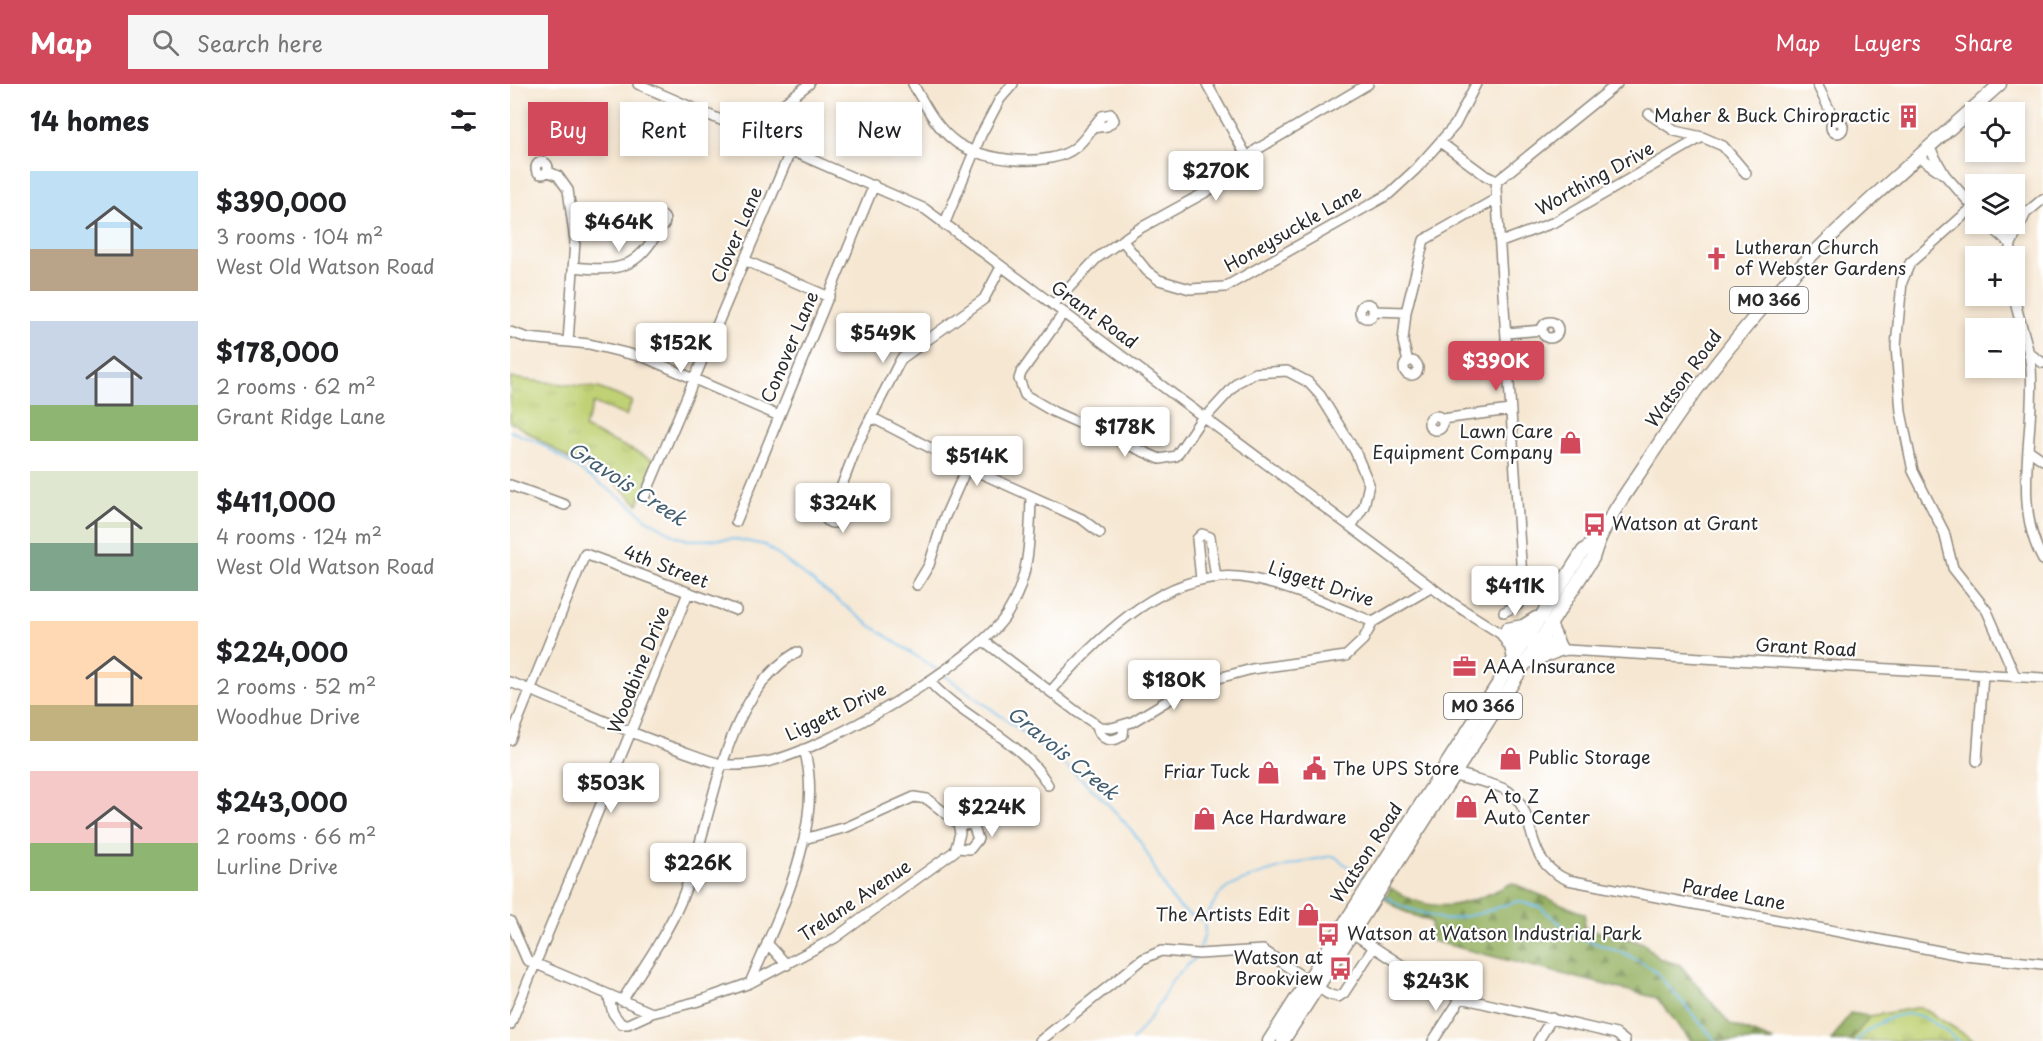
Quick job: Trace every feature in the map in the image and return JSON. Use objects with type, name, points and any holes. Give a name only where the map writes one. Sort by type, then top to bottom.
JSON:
[{"type":"main road","name":"Watson Road","points":[[1283,1041],[1313,983],[1449,774],[1546,619],[1583,551],[1598,538],[1682,409],[1749,322],[1818,249],[2000,84]]},
{"type":"main road","points":[[1546,619],[1560,649],[1519,661],[1503,631],[1546,619]]},
{"type":"main road","name":"Watson Road","points":[[1449,774],[1519,661]]},
{"type":"main road","points":[[1449,774],[1473,779]]},
{"type":"main road","points":[[1449,774],[1473,779]]},
{"type":"main road","name":"Watson Road","points":[[1269,1041],[1352,933],[1369,895]]},
{"type":"street","name":"Grant Road","points":[[638,84],[720,119]]},
{"type":"street","points":[[786,102],[809,84]]},
{"type":"street","points":[[913,84],[936,122],[947,135],[958,144],[976,151],[1013,160],[1053,158],[1074,149],[1092,128]]},
{"type":"street","points":[[944,225],[981,135],[1000,99],[1013,84]]},
{"type":"street","points":[[1207,84],[1247,157]]},
{"type":"street","points":[[1053,305],[1073,280],[1097,258],[1122,240],[1215,187],[1247,157],[1368,84]]},
{"type":"street","name":"Honeysuckle Lane","points":[[1122,240],[1147,271],[1159,280],[1190,289],[1225,287],[1389,194],[1455,125],[1476,84]]},
{"type":"street","points":[[1504,612],[1518,605],[1523,592],[1501,242],[1496,199],[1497,181],[1617,84]]},
{"type":"street","points":[[1817,84],[1835,121]]},
{"type":"street","points":[[1649,114],[1675,131],[1702,137],[1723,146],[1746,173]]},
{"type":"street","name":"Worthing Drive","points":[[1501,242],[1556,222],[1702,137]]},
{"type":"street","points":[[1440,142],[1486,176],[1497,181]]},
{"type":"street","points":[[1929,147],[1945,175],[1965,198]]},
{"type":"street","name":"Clover Lane","points":[[644,498],[787,156]]},
{"type":"street","name":"Grant Road","points":[[804,156],[925,209],[1063,314],[1352,525],[1431,587],[1480,621],[1503,631],[1531,642],[1560,649],[2043,678]]},
{"type":"street","points":[[1919,156],[1945,175]]},
{"type":"street","points":[[547,171],[558,176],[568,190],[575,241],[568,342]]},
{"type":"street","name":"Conover Lane","points":[[736,522],[874,185]]},
{"type":"street","points":[[1408,362],[1403,341],[1406,312],[1419,250],[1424,240],[1496,199]]},
{"type":"street","points":[[2000,234],[2011,244],[2026,213],[2043,200]]},
{"type":"street","points":[[1965,217],[1910,263],[1902,282],[1896,346],[1901,412],[1913,471],[1944,532],[1953,568],[1987,611],[2015,676]]},
{"type":"street","points":[[573,267],[606,270],[624,266],[641,257],[660,228]]},
{"type":"street","points":[[744,260],[828,297]]},
{"type":"street","points":[[834,506],[871,417],[901,359],[984,299],[1001,267]]},
{"type":"street","points":[[2017,306],[2030,354],[2030,451],[2025,499],[2029,524],[2043,560]]},
{"type":"street","points":[[1373,311],[1406,312]]},
{"type":"street","points":[[1063,314],[1021,373],[1019,379],[1025,396],[1054,412],[1161,459],[1176,456],[1205,416],[1238,382],[1256,373],[1287,371],[1308,382],[1320,395],[1355,451],[1369,484],[1364,506],[1352,525]]},
{"type":"street","points":[[1507,333],[1542,330]]},
{"type":"street","points":[[510,332],[528,338],[589,344],[646,357],[779,416]]},
{"type":"street","points":[[2030,354],[2043,363]]},
{"type":"street","points":[[1442,419],[1510,410]]},
{"type":"street","points":[[871,417],[966,467],[1082,519],[1100,533]]},
{"type":"street","points":[[2030,451],[2043,460]]},
{"type":"street","points":[[917,585],[929,565],[943,521],[966,467]]},
{"type":"street","points":[[510,485],[565,506]]},
{"type":"street","name":"Liggett Drive","points":[[722,764],[766,762],[804,749],[871,716],[948,669],[984,641],[1006,614],[1024,576],[1029,558],[1031,496]]},
{"type":"street","points":[[1201,580],[1197,539],[1202,534],[1210,537],[1216,578]]},
{"type":"street","name":"4th Street","points":[[530,690],[585,554],[736,610]]},
{"type":"street","name":"Liggett Drive","points":[[1051,691],[1079,659],[1143,605],[1201,580],[1251,579],[1307,595],[1373,622],[1431,587]]},
{"type":"street","name":"Woodbine Drive","points":[[510,1025],[688,593]]},
{"type":"street","points":[[984,641],[1097,726],[1112,728],[1124,725],[1185,690],[1224,676],[1346,656],[1363,640],[1373,622]]},
{"type":"street","points":[[622,1001],[680,905],[698,857],[722,764],[759,685],[773,670],[797,652]]},
{"type":"street","points":[[1977,761],[1983,674]]},
{"type":"street","points":[[932,679],[944,696],[1036,766],[1048,785]]},
{"type":"street","points":[[510,682],[631,733],[722,764]]},
{"type":"street","points":[[510,740],[530,690]]},
{"type":"street","points":[[750,983],[793,878],[804,839],[811,785],[804,749]]},
{"type":"street","name":"Pardee Lane","points":[[1473,779],[1507,790],[1515,797],[1522,807],[1540,857],[1557,876],[1568,880],[1965,956],[2043,964]]},
{"type":"street","points":[[804,839],[847,827],[914,797],[927,799],[958,823],[960,833],[956,848]]},
{"type":"street","name":"Trelane Avenue","points":[[608,995],[613,1013],[621,1024],[628,1024],[652,1013],[699,1001],[750,983],[787,965],[836,938],[956,848],[970,849],[978,839],[973,825],[958,823]]},
{"type":"street","points":[[510,921],[521,951],[527,960],[652,1013]]},
{"type":"street","points":[[1352,933],[1428,982],[1461,998],[1616,1034],[1625,1041]]},
{"type":"street","points":[[767,943],[787,965]]},
{"type":"street","points":[[1040,1041],[1143,959],[1161,951],[1196,954],[1263,950],[1333,997],[1344,993],[1374,947]]},
{"type":"street","points":[[521,951],[530,956],[540,953]]},
{"type":"street","points":[[1433,1041],[1461,998]]},
{"type":"street","points":[[1538,1041],[1552,1018]]},
{"type":"green space","points":[[510,378],[598,388],[632,401],[626,416],[594,403],[584,428],[656,461],[638,504],[607,475],[569,459],[510,423]]},
{"type":"green space","points":[[1512,883],[1585,914],[1584,928],[1643,943],[1660,959],[1680,965],[1730,1024],[1774,1041],[1691,1041],[1657,998],[1432,941],[1431,922],[1401,910],[1384,898],[1391,888],[1422,903],[1452,905],[1481,897]]},
{"type":"green space","points":[[1921,1007],[1975,1041],[1851,1041],[1870,1016]]},
{"type":"green space","points":[[1850,1013],[1870,1016],[1851,1041],[1831,1041]]},
{"type":"waterway","name":"Gravois Creek","points":[[510,431],[540,443],[630,504],[648,520],[676,536],[688,540],[735,539],[765,545],[870,625],[937,670]]},
{"type":"waterway","name":"Gravois Creek","points":[[944,675],[1068,767],[1113,809],[1142,844],[1169,895],[1190,915],[1204,921],[1221,893],[1230,887],[1275,870],[1323,858],[1334,856],[1366,880]]},
{"type":"waterway","name":"Gravois Creek","points":[[1382,894],[1401,906],[1445,920],[1478,914],[1517,901],[1540,907],[1575,936],[1626,954],[1653,969],[1716,1041]]},
{"type":"waterway","points":[[1199,950],[1205,934],[1204,921]]},
{"type":"waterway","points":[[1132,1041],[1153,1014],[1173,979],[1195,958]]},
{"type":"waterway","name":"Gravois Creek","points":[[1856,1041],[1868,1030],[1884,1021],[1909,1014],[1927,1019],[1958,1041]]},
{"type":"place","name":"Maher & Buck Chiropractic","points":[[1908,116]]},
{"type":"place","name":"Lutheran Church of Webster Gardens","points":[[1717,258]]},
{"type":"place","name":"Lawn Care Equipment Company","points":[[1571,442]]},
{"type":"place","name":"Watson at Grant","points":[[1594,524]]},
{"type":"place","name":"AAA Insurance","points":[[1465,667]]},
{"type":"place","name":"Public Storage","points":[[1510,758]]},
{"type":"place","name":"The UPS Store","points":[[1315,769]]},
{"type":"place","name":"Friar Tuck","points":[[1268,772]]},
{"type":"place","name":"A to Z Auto Center","points":[[1466,807]]},
{"type":"place","name":"Ace Hardware","points":[[1204,818]]},
{"type":"place","name":"The Artists Edit","points":[[1308,915]]},
{"type":"place","name":"Watson at Watson Industrial Park","points":[[1329,934]]},
{"type":"place","name":"Watson at Brookview","points":[[1341,968]]}]
